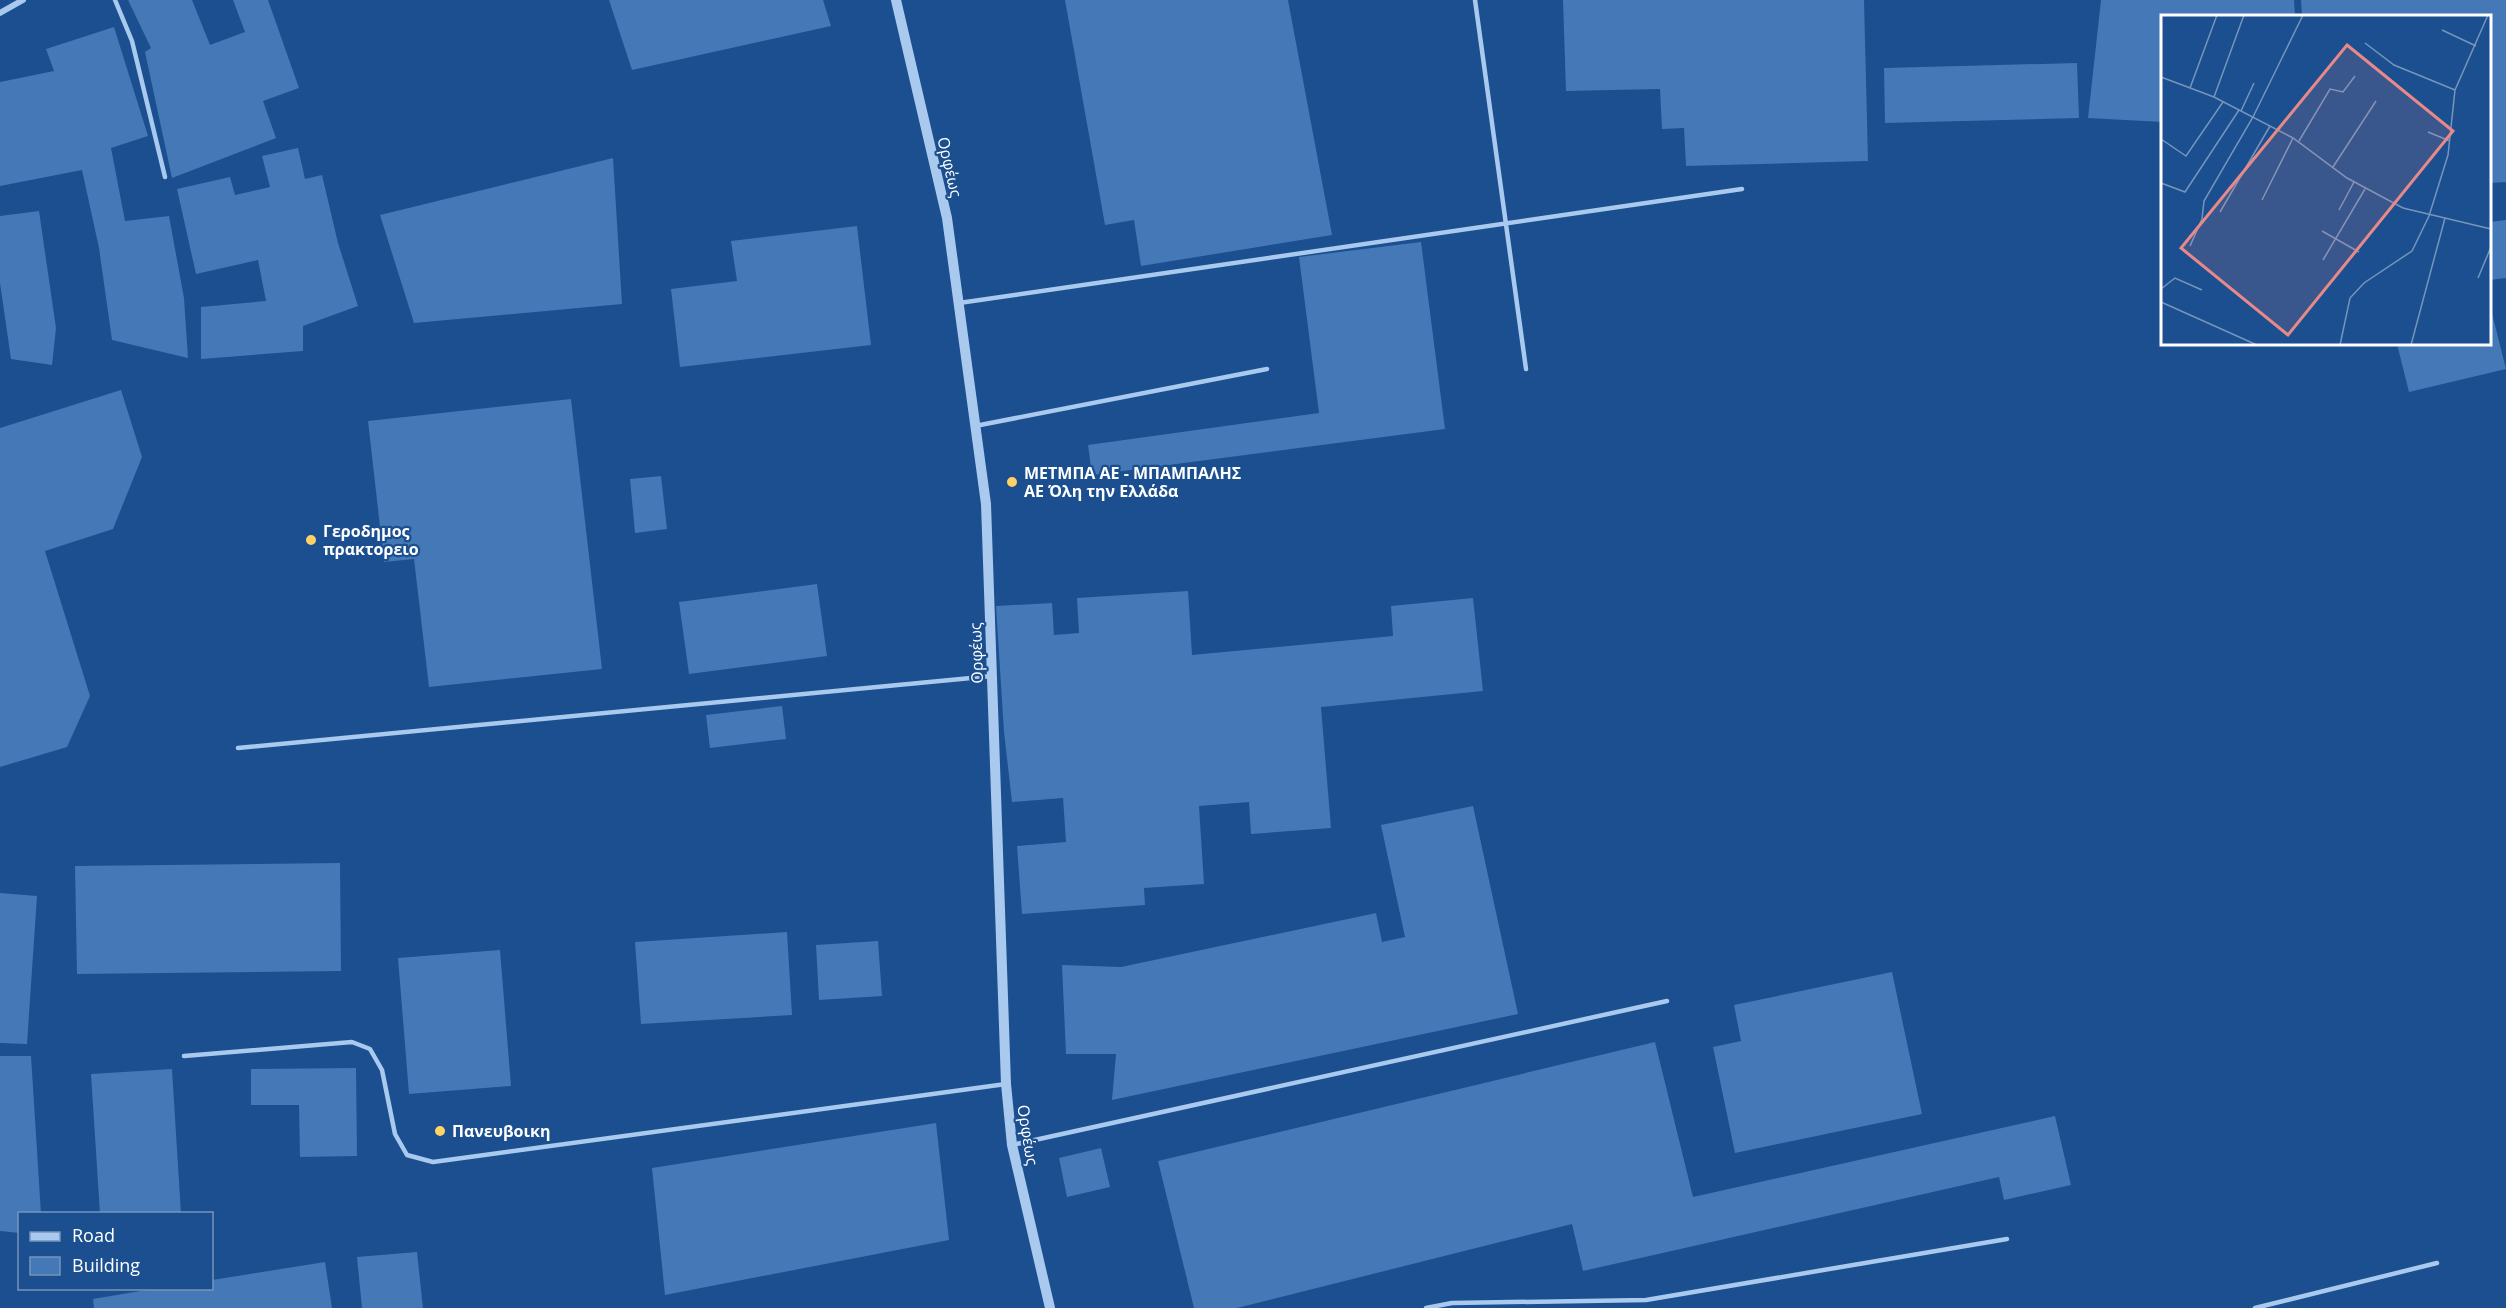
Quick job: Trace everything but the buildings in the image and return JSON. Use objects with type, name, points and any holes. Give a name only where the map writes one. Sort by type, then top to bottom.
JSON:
[{"type":"street","points":[[0,13],[23,0]]},
{"type":"street","name":"Ορφέως","points":[[896,0],[947,218],[986,504],[1006,1084],[1012,1145],[1050,1308]]},
{"type":"lane","points":[[115,0],[132,41],[165,177]]},
{"type":"lane","points":[[1475,0],[1526,369]]},
{"type":"lane","points":[[959,303],[1742,189]]},
{"type":"lane","points":[[975,426],[1267,369]]},
{"type":"lane","points":[[238,748],[992,676]]},
{"type":"lane","points":[[1012,1145],[1667,1001]]},
{"type":"lane","points":[[184,1056],[352,1042],[370,1049],[382,1070],[395,1134],[407,1155],[433,1162],[1006,1084]]},
{"type":"lane","points":[[1426,1308],[1452,1303],[1647,1300],[2007,1239]]},
{"type":"lane","points":[[2255,1308],[2437,1263]]},
{"type":"place","name":"ΜΕΤΜΠΑ ΑΕ - ΜΠΑΜΠΑΛΗΣ ΑΕ Όλη την Ελλάδα","points":[[1012,482]]},
{"type":"place","name":"Γεροδημος πρακτορειο","points":[[311,540]]},
{"type":"place","name":"Πανευβοικη","points":[[440,1131]]}]
